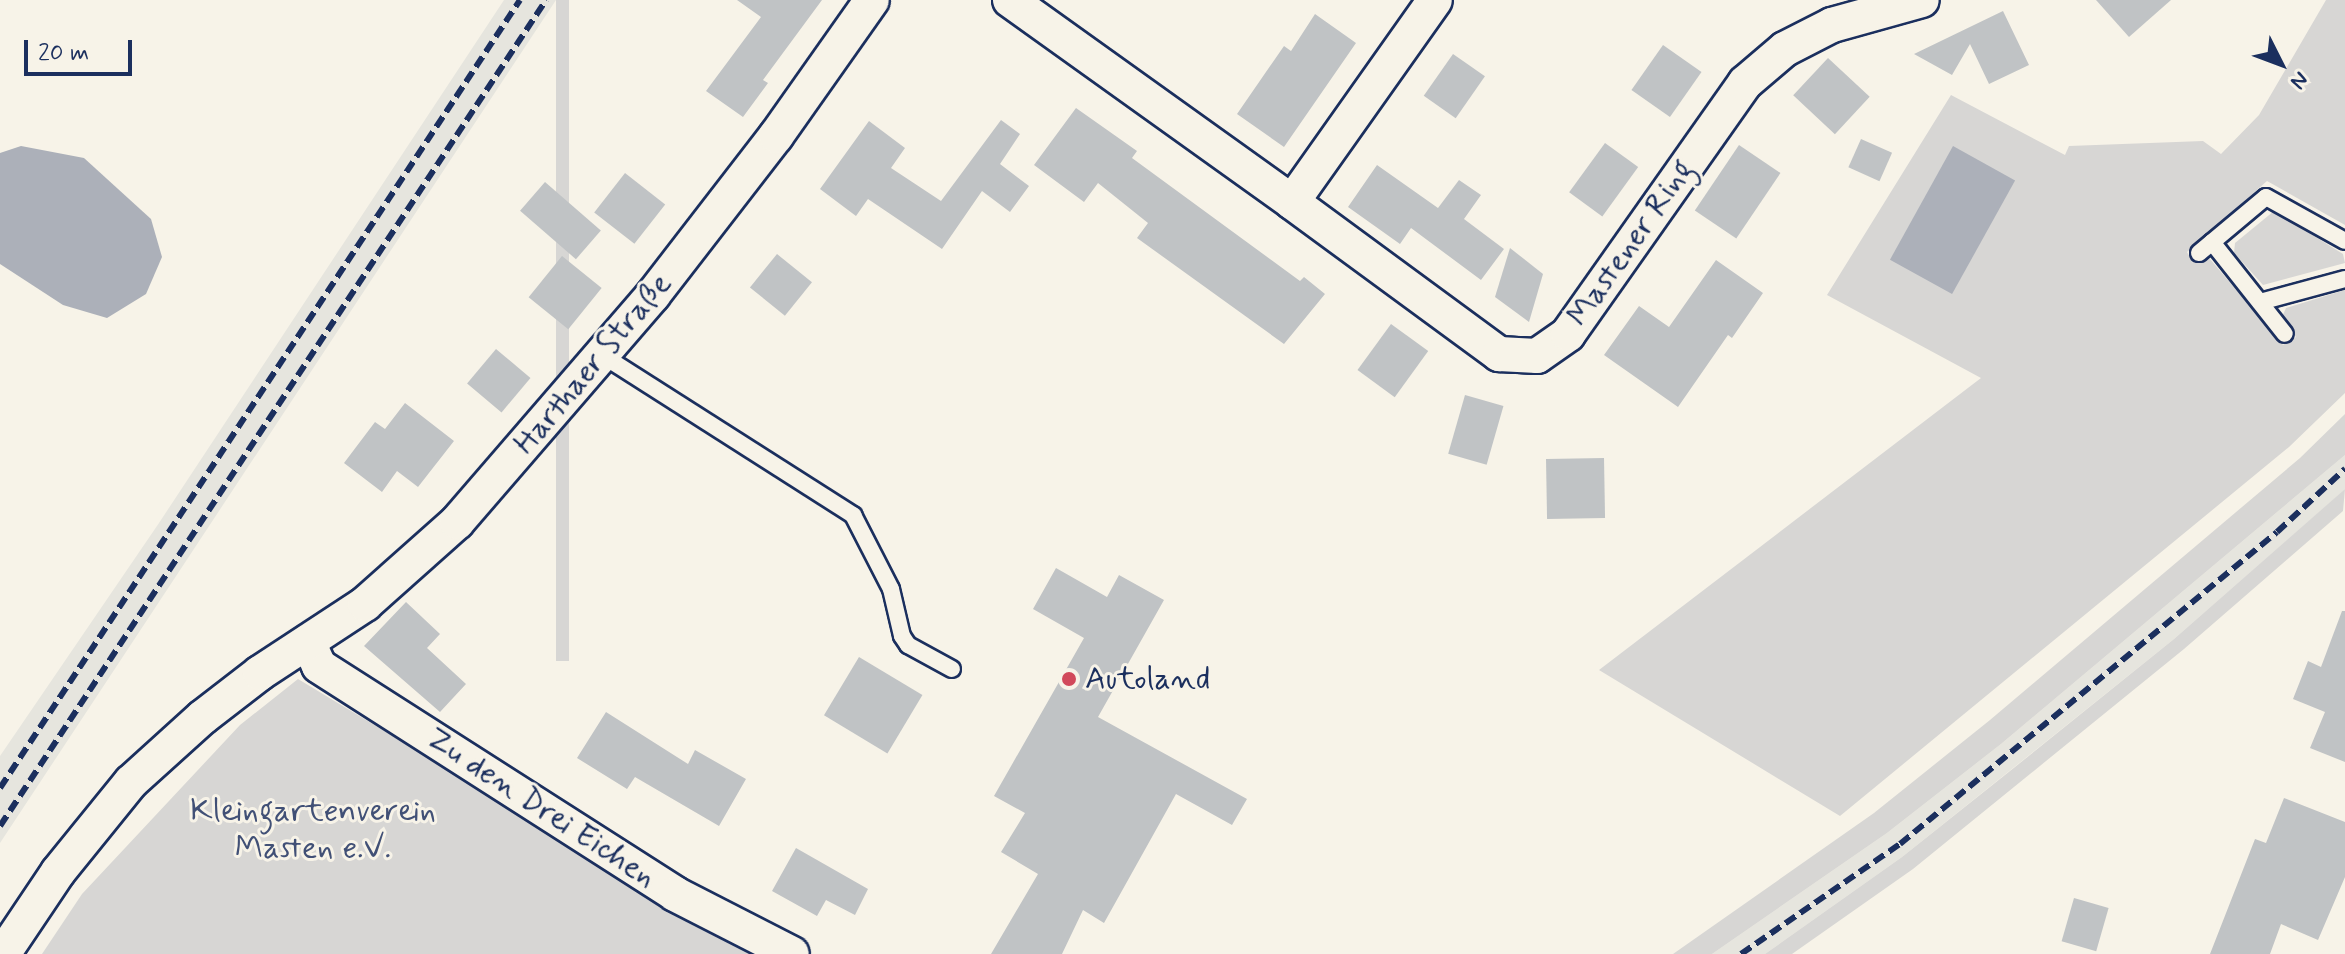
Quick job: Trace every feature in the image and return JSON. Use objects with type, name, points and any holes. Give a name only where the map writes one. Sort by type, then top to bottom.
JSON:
[{"type":"street","name":"Harthaer Straße","points":[[3,954],[58,872],[131,782],[203,717],[260,673],[365,604],[457,522],[602,355],[776,136],[872,0]]},
{"type":"street","name":"Mastener Ring","points":[[1010,0],[1499,354],[1537,356],[1568,334],[1745,83],[1785,49],[1832,25],[1922,0]]},
{"type":"street","points":[[1292,202],[1435,0]]},
{"type":"street","name":"Zu den Drei Eichen","points":[[308,642],[319,666],[675,894],[792,954]]},
{"type":"lane","points":[[2285,334],[2260,302],[2206,247],[2266,197],[2345,241]]},
{"type":"lane","points":[[2260,302],[2345,279]]},
{"type":"lane","points":[[602,355],[853,515],[891,589],[902,636],[908,645],[952,669]]},
{"type":"shaded area","points":[[504,0],[556,0],[0,843],[0,756],[159,523]]},
{"type":"shaded area","points":[[21,146],[84,158],[151,219],[162,257],[146,294],[107,318],[63,305],[0,264],[0,153]]},
{"type":"shaded area","points":[[1953,146],[2015,180],[1952,294],[1890,260]]},
{"type":"shaded area","points":[[2345,455],[2345,489],[2334,499],[2174,639],[1902,857],[1765,954],[1712,954],[1887,833],[2001,744]]},
{"type":"green space","points":[[556,0],[569,0],[569,661],[556,661]]},
{"type":"green space","points":[[2326,0],[2345,0],[2345,225],[2267,181],[2187,252],[2193,263],[2210,259],[2283,345],[2296,337],[2282,317],[2286,308],[2345,290],[2345,393],[2289,447],[1840,816],[1599,670],[1981,378],[1827,295],[1951,95],[2065,155],[2069,146],[2203,141],[2221,154],[2259,115]]},
{"type":"green space","points":[[2274,211],[2343,254],[2345,263],[2263,285],[2234,253],[2235,243]]},
{"type":"green space","points":[[2345,414],[2345,455],[2001,744],[1887,833],[1712,954],[1673,954],[1874,813],[1990,720],[2300,458]]},
{"type":"green space","points":[[2345,489],[2343,511],[2184,649],[1913,869],[1792,954],[1765,954],[1902,857],[2015,767],[2174,639]]},
{"type":"green space","name":"Kleingartenverein Masten e.V.","points":[[298,679],[675,906],[772,954],[42,954],[82,894],[240,725]]},
{"type":"building","points":[[737,0],[822,0],[763,80],[768,83],[743,117],[706,91],[761,17]]},
{"type":"building","points":[[2096,0],[2171,0],[2129,37]]},
{"type":"building","points":[[2003,11],[2029,65],[1989,84],[1970,44],[1952,75],[1914,54]]},
{"type":"building","points":[[1315,14],[1356,43],[1284,147],[1237,114],[1284,46],[1291,51]]},
{"type":"building","points":[[1663,45],[1702,72],[1670,117],[1631,90]]},
{"type":"building","points":[[1453,54],[1485,76],[1456,118],[1424,96]]},
{"type":"building","points":[[1828,58],[1870,97],[1835,134],[1793,95]]},
{"type":"building","points":[[1076,108],[1137,151],[1132,158],[1300,281],[1304,277],[1325,294],[1284,344],[1137,238],[1148,223],[1098,183],[1084,202],[1034,165]]},
{"type":"building","points":[[1001,120],[1020,134],[1000,164],[1029,186],[1010,212],[982,191],[942,249],[868,199],[856,216],[820,189],[869,121],[905,148],[891,168],[941,201]]},
{"type":"building","points":[[1861,139],[1892,153],[1879,181],[1848,167]]},
{"type":"building","points":[[1605,143],[1638,167],[1602,216],[1569,192]]},
{"type":"building","points":[[1739,145],[1780,173],[1736,238],[1695,210]]},
{"type":"building","points":[[1377,165],[1438,208],[1459,180],[1481,195],[1464,219],[1504,249],[1481,280],[1411,228],[1400,244],[1348,207]]},
{"type":"building","points":[[625,173],[665,204],[634,244],[594,212]]},
{"type":"building","points":[[545,182],[601,231],[576,259],[520,211]]},
{"type":"building","points":[[1510,248],[1543,274],[1529,322],[1495,297]]},
{"type":"building","points":[[777,254],[812,282],[785,316],[750,287]]},
{"type":"building","points":[[562,256],[602,288],[568,329],[529,297]]},
{"type":"building","points":[[1716,260],[1763,293],[1732,338],[1728,335],[1678,407],[1604,355],[1639,306],[1669,327]]},
{"type":"building","points":[[1391,324],[1428,351],[1395,397],[1357,370]]},
{"type":"building","points":[[496,349],[530,378],[502,412],[467,383]]},
{"type":"building","points":[[1465,395],[1503,406],[1487,465],[1448,454]]},
{"type":"building","points":[[405,403],[454,441],[418,487],[397,471],[382,492],[344,463],[375,422],[385,429]]},
{"type":"building","points":[[1604,458],[1605,518],[1547,519],[1546,459]]},
{"type":"building","points":[[1056,568],[1107,597],[1119,575],[1164,600],[1098,717],[1247,799],[1232,825],[1176,794],[1104,923],[1083,910],[1062,954],[991,954],[1038,874],[1001,852],[1025,813],[994,796],[1084,638],[1033,609]]},
{"type":"building","points":[[406,602],[440,634],[427,648],[466,684],[440,712],[364,646]]},
{"type":"building","points":[[2342,611],[2345,611],[2345,762],[2310,748],[2325,712],[2293,699],[2308,661],[2321,667]]},
{"type":"building","points":[[859,657],[922,695],[887,753],[824,715]]},
{"type":"building","points":[[606,712],[688,764],[695,750],[746,779],[719,826],[635,777],[627,789],[577,758]]},
{"type":"building","points":[[2284,798],[2345,822],[2345,877],[2318,940],[2281,924],[2270,954],[2210,954],[2255,839],[2266,843]]},
{"type":"building","points":[[796,848],[868,889],[855,915],[826,900],[817,916],[772,891]]},
{"type":"building","points":[[2074,898],[2109,908],[2096,951],[2062,941]]},
{"type":"railway","points":[[0,788],[520,0]]},
{"type":"railway","points":[[0,826],[546,0]]},
{"type":"railway","points":[[1741,954],[1900,844],[2277,532],[2345,469]]},
{"type":"place","name":"Autoland","points":[[1069,679]]}]
